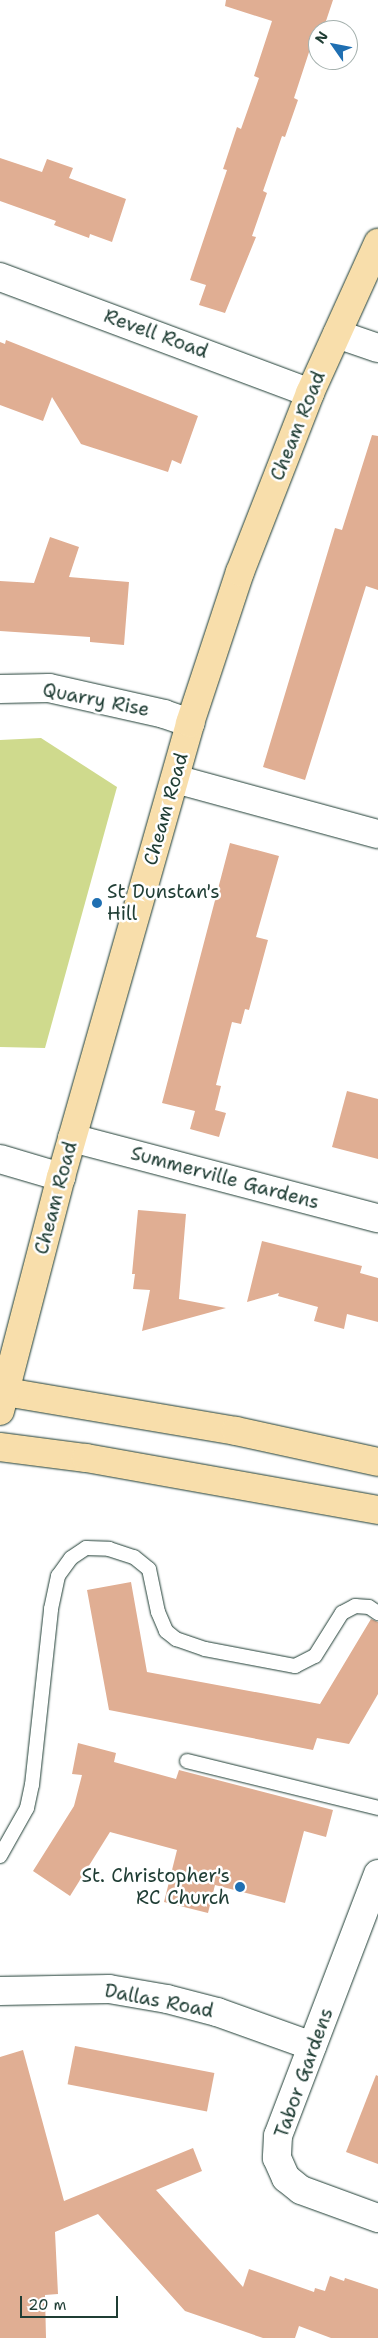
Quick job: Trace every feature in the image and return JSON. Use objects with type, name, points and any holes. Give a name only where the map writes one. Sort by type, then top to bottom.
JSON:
[{"type":"highway","name":"Cheam Road","points":[[1,1398],[61,1177],[190,723],[240,572],[310,393],[378,243]]},
{"type":"highway","points":[[1,1398],[236,1431],[378,1462]]},
{"type":"highway","points":[[0,1447],[86,1458],[378,1510]]},
{"type":"street","name":"Revell Road","points":[[0,277],[310,393]]},
{"type":"street","points":[[337,334],[378,348]]},
{"type":"street","name":"Quarry Rise","points":[[0,689],[49,688],[164,714],[190,723]]},
{"type":"street","points":[[175,779],[378,834]]},
{"type":"street","name":"Summerville Gardens","points":[[72,1138],[378,1218]]},
{"type":"street","points":[[0,1159],[61,1177]]},
{"type":"street","name":"Tabor Gardens","points":[[378,1874],[278,2136],[277,2158],[286,2178],[301,2190],[378,2218]]},
{"type":"street","name":"Dallas Road","points":[[0,1991],[109,1989],[167,1999],[217,2012],[312,2046]]},
{"type":"lane","points":[[0,1856],[27,1808],[32,1786],[51,1609],[58,1576],[71,1558],[86,1548],[109,1549],[134,1557],[142,1563],[149,1570],[158,1612],[166,1631],[176,1639],[205,1649],[295,1666],[315,1656],[342,1614],[355,1606],[368,1607],[378,1613]]},
{"type":"lane","points":[[187,1761],[378,1808]]},
{"type":"green space","points":[[41,738],[117,787],[45,1048],[0,1047],[0,740]]},
{"type":"building","points":[[226,0],[333,0],[326,20],[308,20],[308,55],[294,98],[298,100],[285,137],[282,136],[263,191],[267,193],[252,236],[256,237],[225,313],[199,305],[206,285],[190,280],[227,170],[223,169],[237,127],[241,129],[259,78],[254,76],[272,21],[225,6]]},
{"type":"building","points":[[0,158],[42,172],[47,159],[73,168],[69,178],[126,199],[112,242],[90,234],[89,238],[54,225],[56,221],[0,201]]},
{"type":"building","points":[[6,340],[198,416],[181,464],[172,460],[168,472],[81,444],[52,397],[43,421],[0,405],[0,342],[5,344]]},
{"type":"building","points":[[372,435],[378,436],[378,590],[366,586],[305,780],[263,767],[335,528],[342,530]]},
{"type":"building","points":[[50,537],[79,547],[69,577],[129,582],[124,645],[90,642],[90,637],[0,631],[0,581],[34,583]]},
{"type":"building","points":[[230,843],[279,856],[256,937],[268,940],[249,1010],[245,1009],[241,1024],[232,1022],[216,1085],[221,1086],[215,1110],[226,1113],[219,1137],[190,1129],[195,1111],[162,1103]]},
{"type":"building","points":[[347,1091],[378,1099],[378,1159],[332,1147]]},
{"type":"building","points":[[138,1210],[186,1214],[179,1299],[226,1308],[142,1331],[150,1290],[133,1289],[135,1274],[132,1274]]},
{"type":"building","points":[[262,1241],[362,1266],[360,1273],[378,1278],[378,1322],[347,1314],[344,1329],[314,1321],[318,1307],[278,1296],[279,1293],[247,1302]]},
{"type":"building","points":[[131,1582],[147,1672],[320,1704],[371,1619],[378,1622],[378,1694],[349,1744],[317,1738],[313,1750],[109,1710],[87,1590]]},
{"type":"building","points":[[78,1743],[116,1753],[114,1762],[176,1779],[179,1770],[333,1810],[326,1837],[304,1831],[285,1903],[215,1885],[208,1913],[164,1902],[177,1850],[110,1832],[70,1896],[33,1871],[74,1806],[82,1775],[72,1774]]},
{"type":"building","points":[[75,2046],[214,2073],[207,2111],[68,2084]]},
{"type":"building","points":[[23,2050],[64,2201],[193,2148],[202,2171],[156,2190],[243,2287],[249,2269],[314,2292],[315,2288],[325,2291],[330,2276],[344,2281],[345,2278],[378,2289],[378,2338],[331,2338],[299,2326],[295,2338],[263,2338],[185,2311],[98,2214],[55,2232],[58,2294],[45,2295],[46,2338],[0,2338],[0,2057]]},
{"type":"building","points":[[376,2075],[378,2076],[378,2164],[346,2152]]},
{"type":"place","name":"St Dunstan's Hill","points":[[97,903]]},
{"type":"place","name":"St. Christopher's RC Church","points":[[240,1887]]}]
